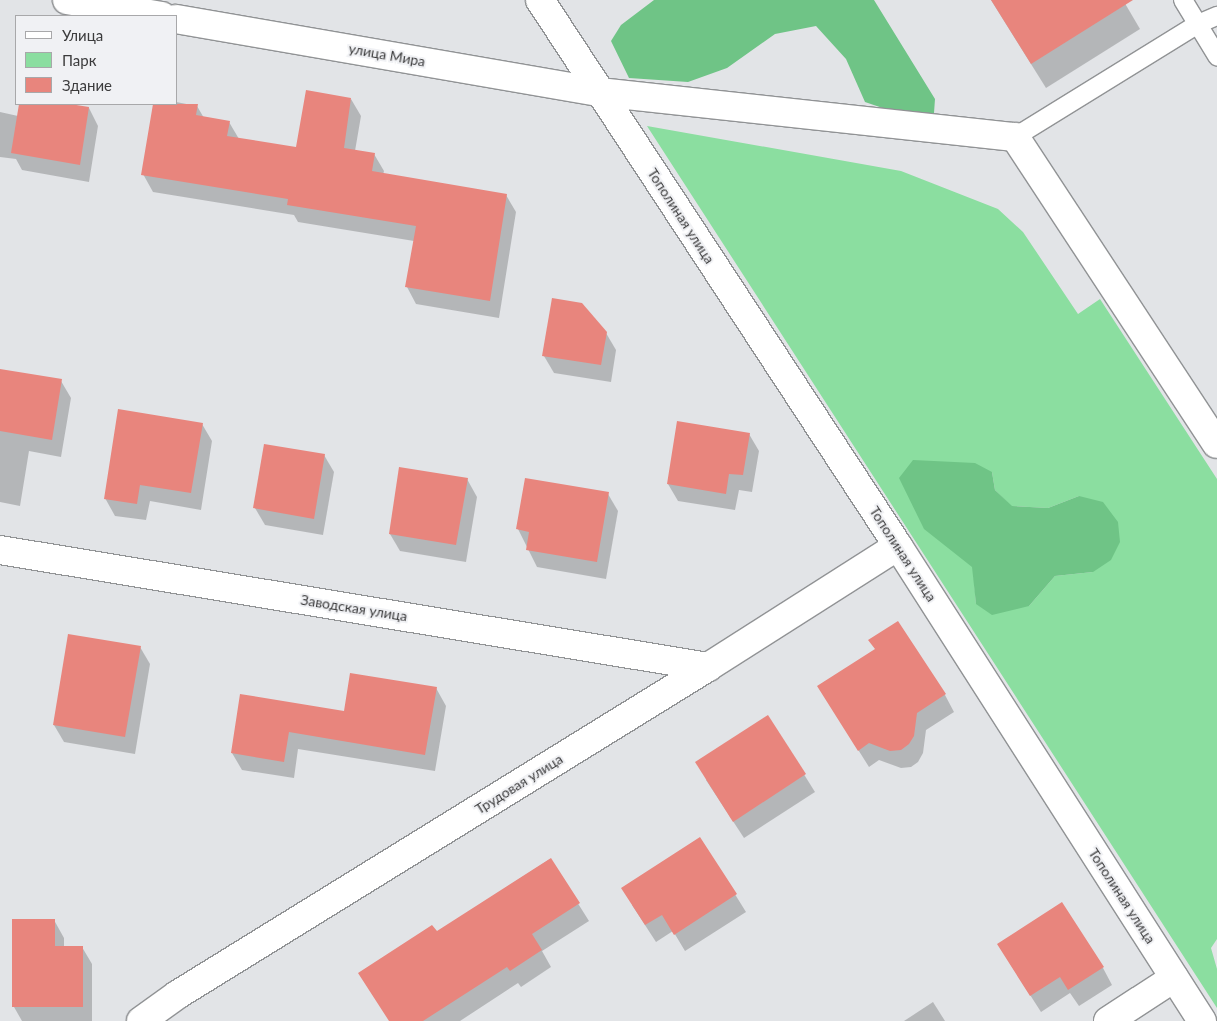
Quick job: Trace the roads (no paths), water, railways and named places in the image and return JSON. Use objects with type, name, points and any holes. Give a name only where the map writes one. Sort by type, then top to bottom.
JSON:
[{"type":"street","points":[[67,0],[156,15]]},
{"type":"street","name":"Тополиная улица","points":[[540,0],[598,92],[898,546],[1202,1021]]},
{"type":"street","name":"улица Мира","points":[[178,19],[598,92],[1015,137]]},
{"type":"street","points":[[1015,137],[1217,444]]},
{"type":"street","name":"Трудовая улица","points":[[141,1021],[186,990],[708,667],[898,546]]},
{"type":"street","name":"Заводская улица","points":[[0,550],[708,667]]},
{"type":"street","points":[[1108,1021],[1174,978]]},
{"type":"lane","points":[[1183,0],[1217,56]]},
{"type":"lane","points":[[1015,137],[1198,24],[1217,16]]}]
